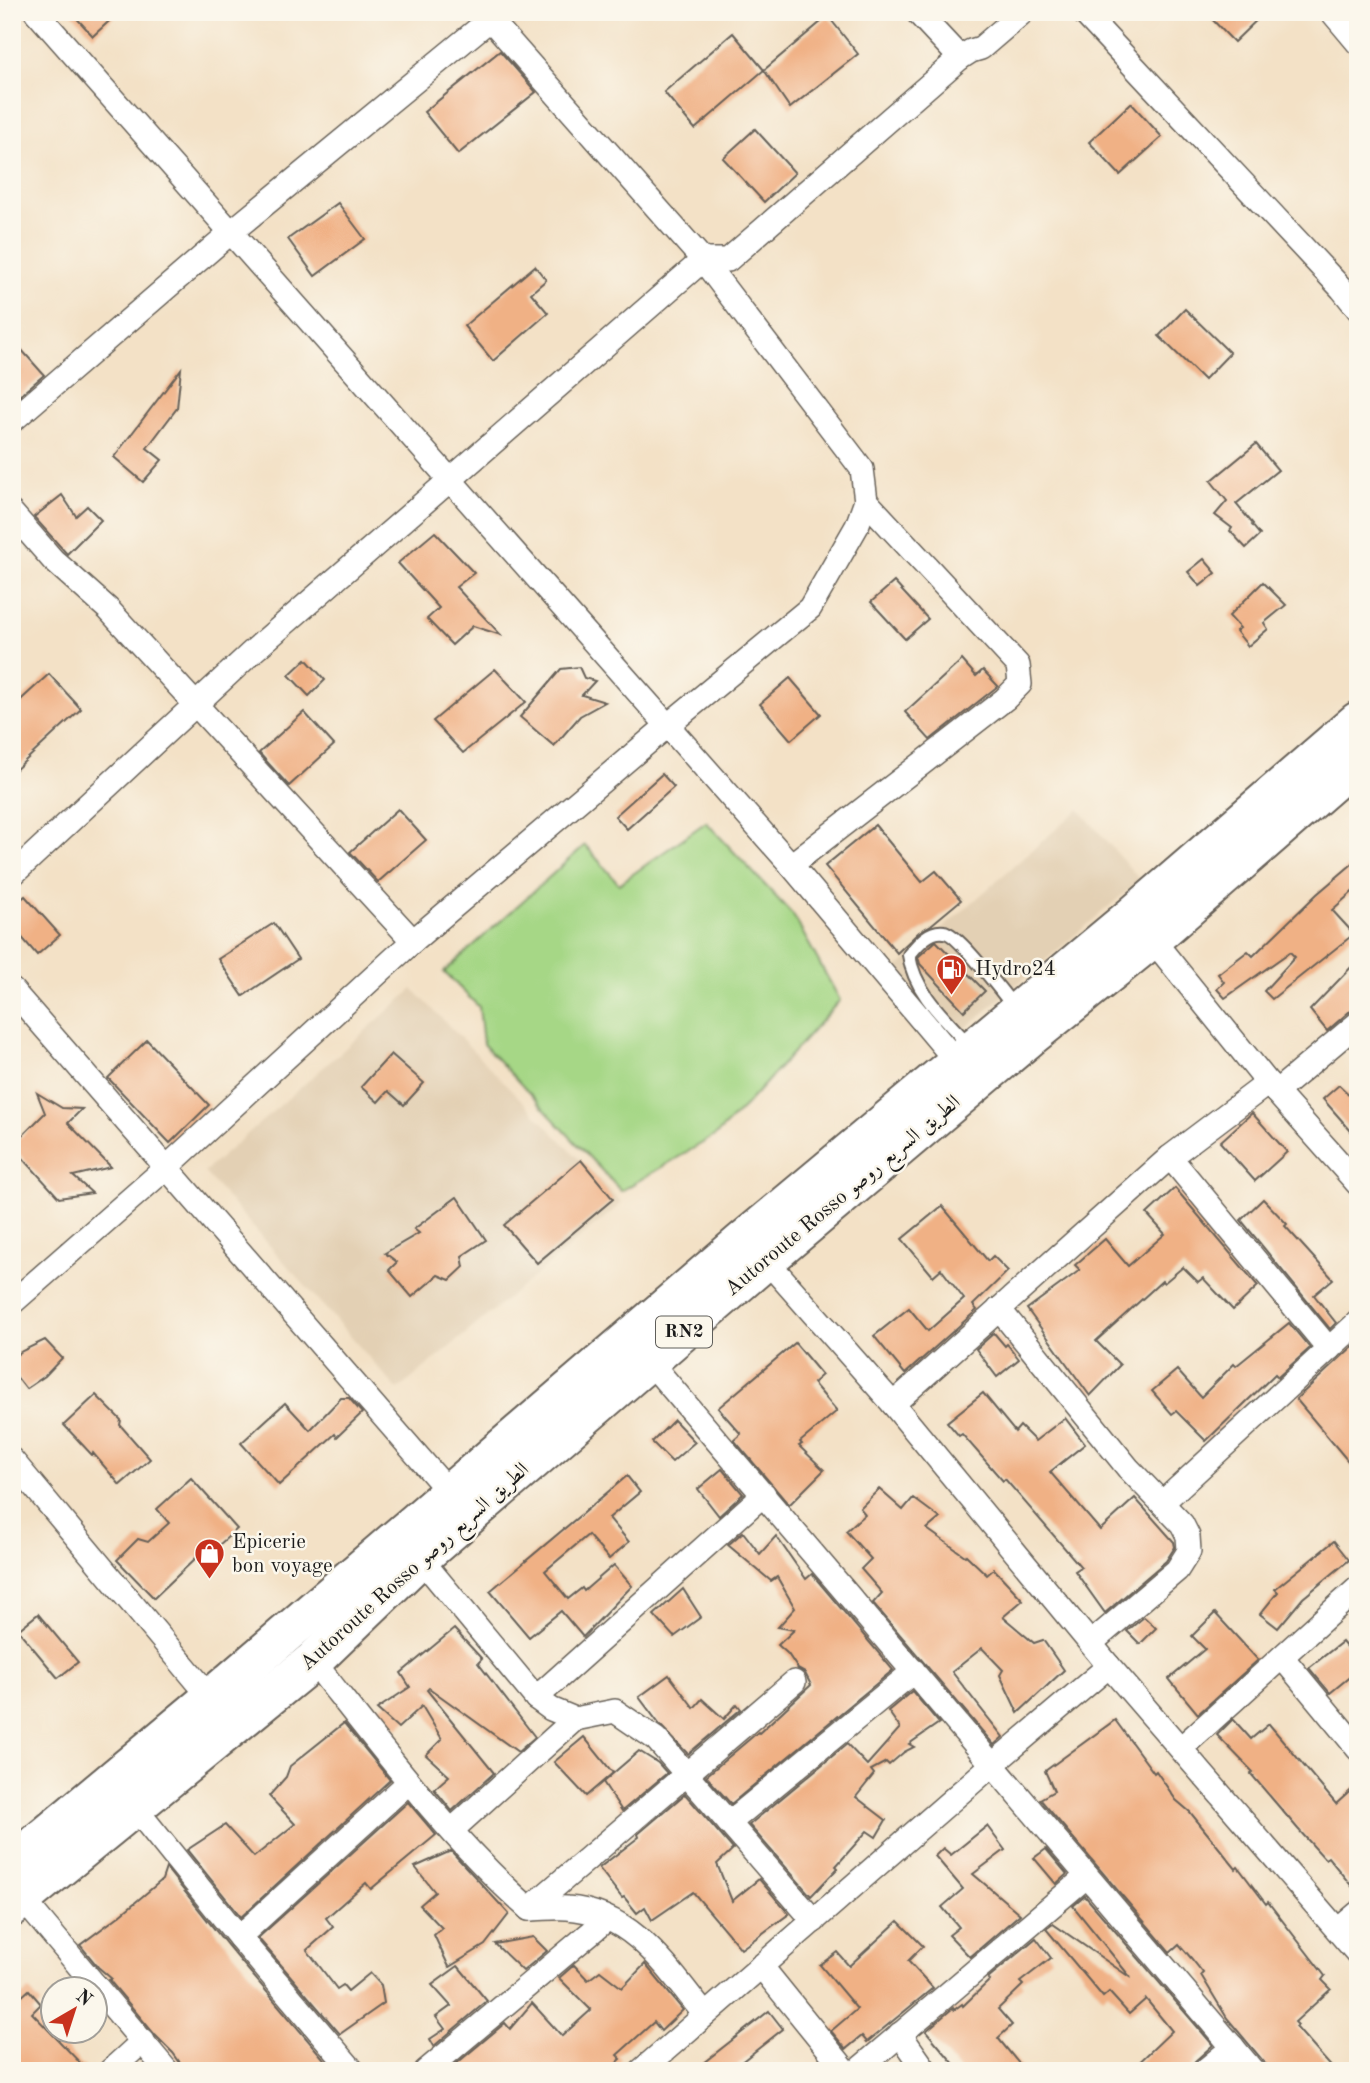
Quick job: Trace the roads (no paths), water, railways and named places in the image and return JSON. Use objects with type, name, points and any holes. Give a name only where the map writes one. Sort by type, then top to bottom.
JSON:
[{"type":"highway","name":"Autoroute Rosso الطريق السريع روصو","points":[[16,1889],[211,1698],[258,1656],[754,1232],[1132,916],[1358,721]]},
{"type":"highway","name":"Autoroute Rosso الطريق السريع روصو","points":[[16,1889],[135,1808],[313,1661],[420,1558],[766,1260],[1029,1038],[1152,939],[1358,760]]},
{"type":"highway","points":[[258,1656],[279,1689]]},
{"type":"street","points":[[36,12],[667,726],[965,1055]]},
{"type":"street","points":[[917,12],[960,58]]},
{"type":"street","points":[[12,875],[251,653],[703,260],[728,260],[960,58],[981,48],[1023,12]]},
{"type":"street","points":[[1083,12],[1342,289],[1358,310]]},
{"type":"street","points":[[1332,12],[1358,43]]},
{"type":"street","points":[[12,421],[230,233],[494,16],[703,260],[862,469],[866,501],[856,526],[810,608],[413,941],[167,1167],[12,1303]]},
{"type":"street","points":[[791,865],[1005,699],[1020,684],[1018,665],[866,501]]},
{"type":"street","points":[[12,513],[53,560],[108,609],[413,941]]},
{"type":"street","points":[[1152,939],[1272,1088],[1358,1184]]},
{"type":"street","points":[[12,990],[449,1492]]},
{"type":"street","points":[[893,1404],[1170,1157],[1272,1088],[1358,1023]]},
{"type":"street","points":[[1170,1157],[1329,1349]]},
{"type":"street","points":[[766,1260],[893,1404],[1109,1666],[1358,1954]]},
{"type":"street","points":[[999,1309],[1128,1468],[1182,1524],[1188,1536],[1189,1551],[1177,1570],[1091,1643]]},
{"type":"street","points":[[1162,1503],[1358,1322]]},
{"type":"street","points":[[649,1361],[1253,2071]]},
{"type":"street","points":[[12,1460],[211,1698]]},
{"type":"street","points":[[536,1698],[764,1494]]},
{"type":"street","points":[[420,1558],[536,1698],[551,1709],[575,1719]]},
{"type":"street","points":[[1181,1748],[1358,1588]]},
{"type":"street","points":[[1282,1657],[1358,1749]]},
{"type":"street","points":[[313,1661],[408,1782],[501,1884],[529,1909],[568,1908],[593,1912],[619,1923],[657,1954],[705,2015]]},
{"type":"street","points":[[652,2067],[705,2015],[1109,1666]]},
{"type":"street","points":[[729,1823],[914,1671]]},
{"type":"street","points":[[529,1909],[794,1682]]},
{"type":"street","points":[[452,1830],[575,1719],[615,1711],[656,1739],[814,1920]]},
{"type":"street","points":[[239,1937],[408,1782]]},
{"type":"street","points":[[135,1808],[239,1937],[353,2071]]},
{"type":"street","points":[[858,2071],[1087,1876]]},
{"type":"street","points":[[16,1889],[167,2071]]},
{"type":"street","points":[[1338,1930],[1358,1913]]},
{"type":"street","points":[[426,2071],[607,1919]]},
{"type":"street","points":[[761,1966],[846,2071]]},
{"type":"street","points":[[900,2034],[926,2071]]},
{"type":"street","points":[[110,2071],[143,2041]]},
{"type":"street","points":[[1205,2071],[1233,2047]]},
{"type":"lane","points":[[965,1055],[919,986],[911,969],[909,955],[931,933],[951,933],[1017,1011]]},
{"type":"place","name":"Hydro24","points":[[952,996]]},
{"type":"place","name":"Epicerie bon voyage","points":[[209,1581]]}]
